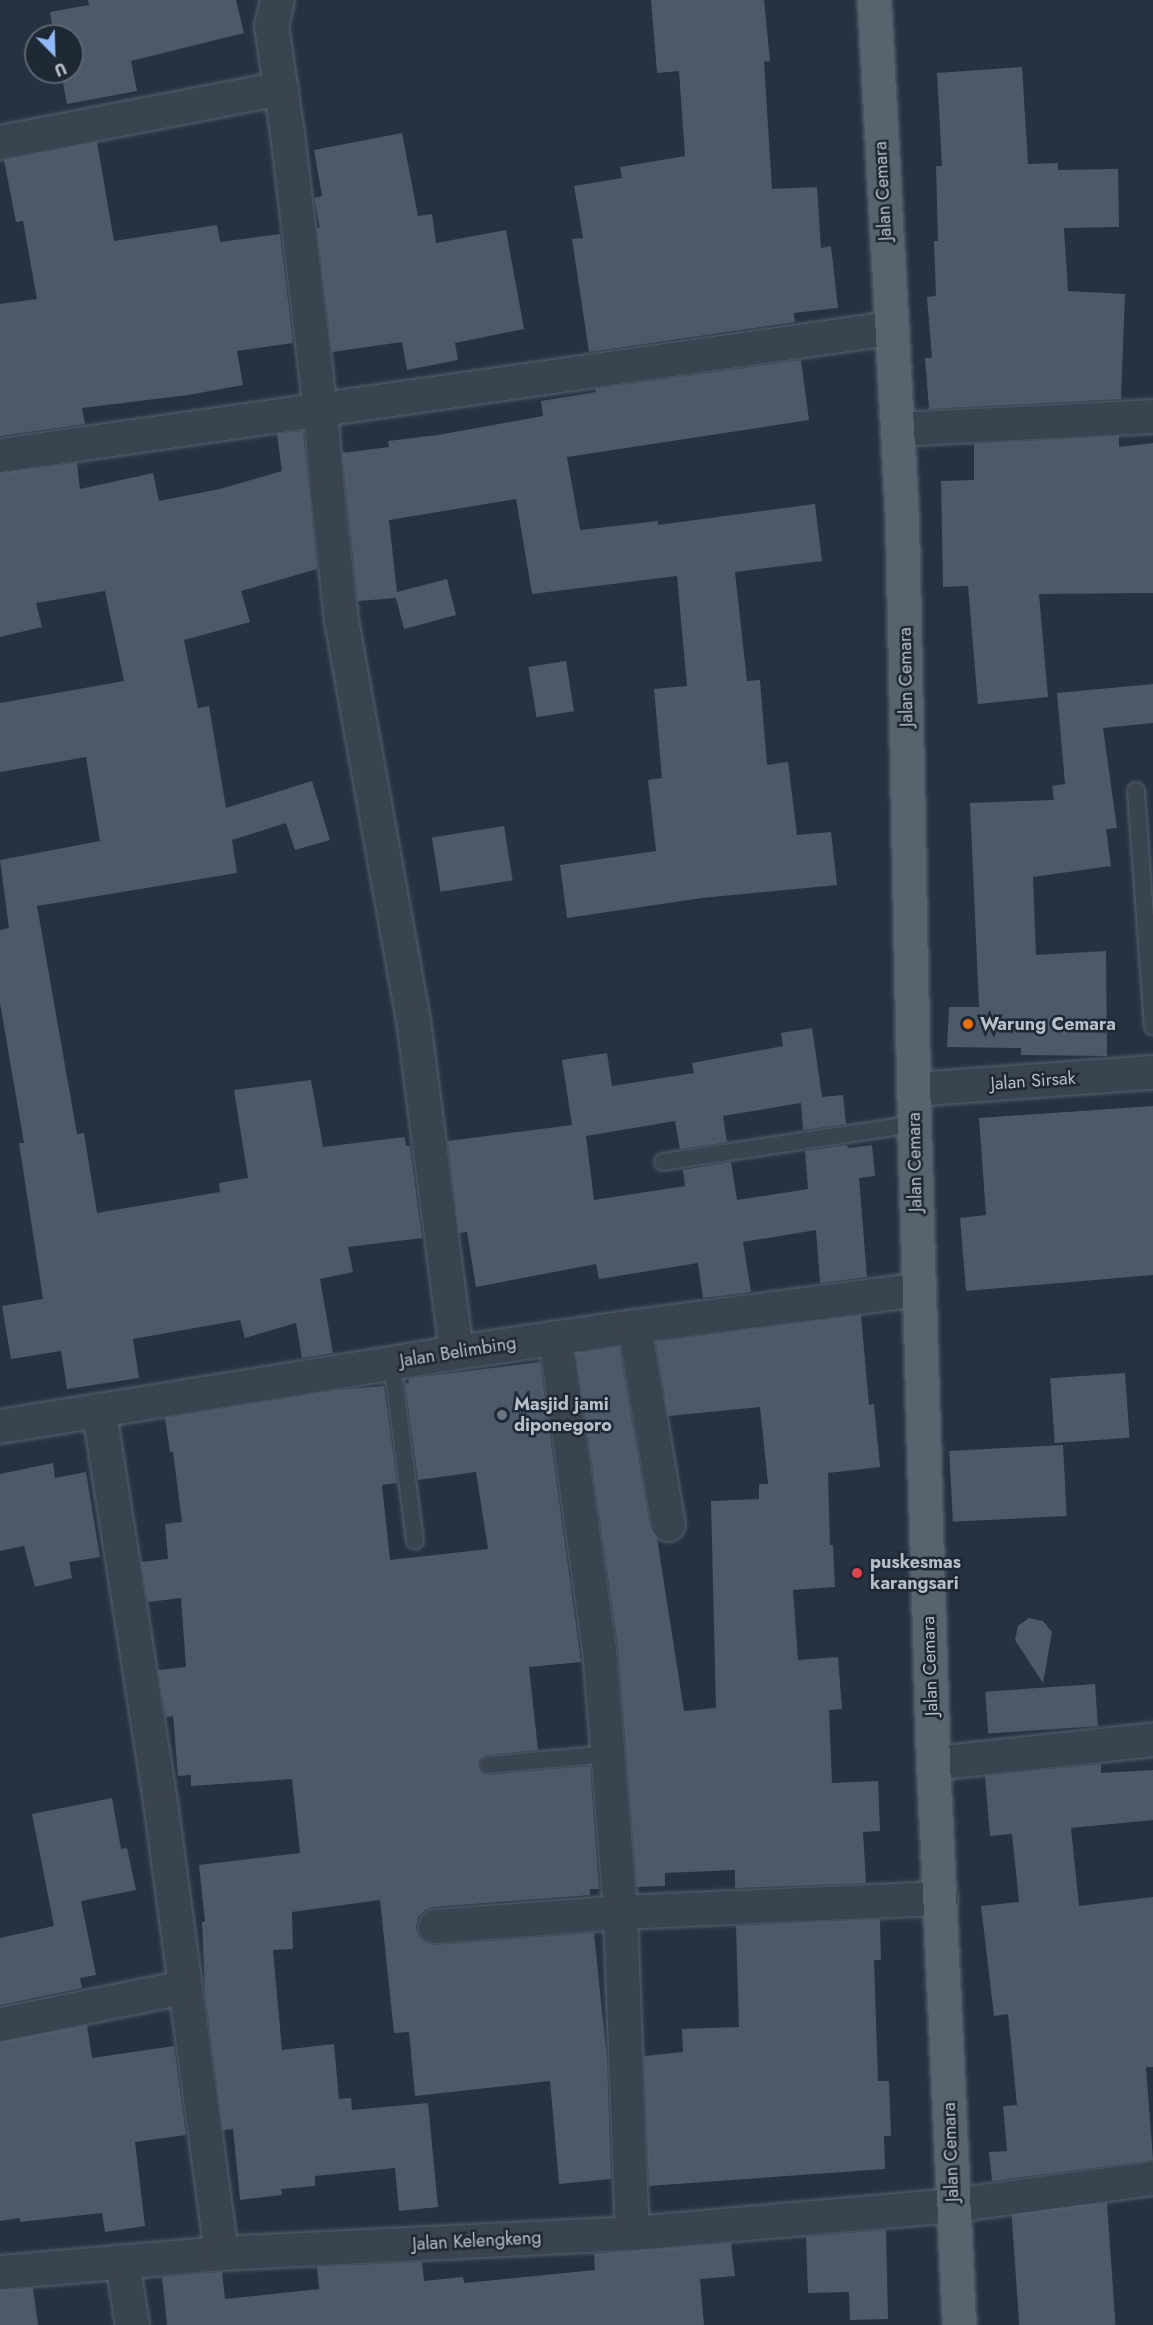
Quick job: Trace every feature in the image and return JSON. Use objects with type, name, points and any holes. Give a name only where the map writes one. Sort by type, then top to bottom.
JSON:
[{"type":"main road","name":"Jalan Cemara","points":[[874,0],[905,606],[918,1289],[933,1763],[959,2325]]},
{"type":"street","points":[[277,0],[271,25],[320,409],[341,620],[413,1020],[456,1352]]},
{"type":"street","points":[[0,142],[280,88]]},
{"type":"street","points":[[0,455],[890,328]]},
{"type":"street","points":[[897,429],[1153,416]]},
{"type":"street","name":"Jalan Sirsak","points":[[914,1089],[1153,1072]]},
{"type":"street","name":"Jalan Belimbing","points":[[0,1426],[99,1412],[555,1337],[918,1289]]},
{"type":"street","points":[[634,1326],[668,1524]]},
{"type":"street","points":[[555,1337],[599,1649],[620,1912],[632,2233]]},
{"type":"street","points":[[99,1412],[160,1809],[221,2253]]},
{"type":"street","points":[[933,1763],[1153,1739]]},
{"type":"street","points":[[435,1926],[620,1912],[941,1898]]},
{"type":"street","points":[[0,2024],[183,1987]]},
{"type":"street","name":"Jalan Kelengkeng","points":[[0,2272],[221,2253],[632,2233],[953,2205],[1153,2178]]},
{"type":"street","points":[[122,2262],[132,2325]]},
{"type":"lane","points":[[1136,791],[1153,1026]]},
{"type":"lane","points":[[663,1162],[914,1124]]},
{"type":"lane","points":[[392,1362],[415,1541]]},
{"type":"lane","points":[[488,1765],[608,1754]]},
{"type":"building","points":[[88,0],[236,0],[244,33],[131,61],[137,91],[67,104],[63,84],[84,84],[84,24],[52,24],[50,12],[89,5]]},
{"type":"building","points":[[651,0],[764,0],[770,61],[764,62],[772,189],[817,187],[821,248],[831,246],[838,308],[794,313],[795,322],[589,352],[572,239],[583,238],[574,186],[622,178],[620,167],[685,156],[679,71],[657,73]]},
{"type":"building","points":[[1022,67],[1028,164],[1058,163],[1058,170],[1118,169],[1119,227],[1064,228],[1068,291],[1125,294],[1121,399],[929,409],[925,358],[932,358],[927,297],[936,296],[934,241],[938,241],[936,166],[942,166],[937,73]]},
{"type":"building","points":[[402,133],[418,216],[432,214],[436,243],[506,230],[524,329],[455,343],[458,360],[407,370],[402,342],[332,352],[317,228],[320,228],[314,198],[322,196],[314,150]]},
{"type":"building","points":[[97,142],[114,241],[217,225],[220,242],[280,234],[293,343],[237,351],[243,385],[188,395],[82,408],[85,424],[0,436],[0,304],[37,299],[23,221],[16,222],[4,160]]},
{"type":"building","points":[[801,360],[809,420],[567,457],[580,530],[658,521],[658,525],[815,504],[822,561],[735,572],[747,681],[760,680],[767,765],[788,762],[797,835],[831,832],[837,885],[702,898],[567,918],[560,865],[656,851],[648,780],[662,778],[654,689],[687,686],[677,576],[532,594],[516,499],[389,520],[397,592],[447,579],[456,615],[404,629],[396,598],[358,601],[342,453],[389,447],[388,441],[438,435],[543,416],[541,401],[596,392],[595,389]]},
{"type":"building","points":[[303,431],[317,569],[241,591],[250,622],[184,640],[198,708],[209,706],[226,808],[312,781],[330,840],[295,850],[286,823],[232,840],[237,873],[37,906],[77,1134],[84,1133],[97,1213],[220,1192],[219,1183],[248,1178],[234,1090],[311,1080],[323,1147],[405,1137],[406,1146],[410,1146],[422,1238],[348,1247],[353,1272],[320,1279],[333,1353],[302,1358],[296,1323],[245,1338],[240,1320],[133,1339],[139,1378],[67,1389],[61,1351],[11,1359],[2,1306],[43,1299],[19,1143],[24,1143],[0,1003],[0,930],[9,928],[0,860],[100,841],[86,757],[0,772],[0,703],[124,681],[105,591],[36,603],[42,627],[0,637],[0,473],[77,463],[80,489],[153,473],[159,501],[220,489],[282,471],[277,434]]},
{"type":"building","points":[[1119,436],[1119,447],[1153,443],[1153,593],[1039,594],[1048,697],[978,704],[968,586],[943,587],[941,481],[974,480],[974,444]]},
{"type":"building","points":[[566,661],[574,711],[536,717],[528,667]]},
{"type":"building","points":[[1153,684],[1153,723],[1103,728],[1117,828],[1106,829],[1111,866],[1033,877],[1036,955],[1106,951],[1107,1056],[1021,1055],[1021,1048],[947,1047],[949,1007],[979,1007],[970,803],[1054,800],[1052,786],[1065,784],[1057,693]]},
{"type":"building","points":[[504,826],[513,880],[441,892],[432,837]]},
{"type":"building","points":[[812,1028],[822,1097],[843,1095],[846,1124],[803,1130],[801,1103],[723,1116],[727,1142],[680,1149],[675,1121],[586,1136],[594,1200],[685,1186],[683,1170],[731,1162],[737,1200],[808,1189],[805,1151],[847,1145],[848,1148],[872,1145],[875,1176],[859,1178],[867,1277],[820,1283],[816,1230],[743,1242],[751,1292],[703,1298],[698,1263],[599,1279],[596,1264],[476,1287],[467,1232],[459,1233],[448,1141],[572,1125],[562,1060],[607,1053],[612,1086],[694,1073],[692,1063],[783,1046],[781,1033]]},
{"type":"building","points":[[1153,1106],[1153,1275],[966,1291],[960,1218],[986,1215],[979,1118]]},
{"type":"building","points":[[861,1315],[869,1405],[874,1404],[880,1467],[828,1473],[830,1545],[833,1545],[835,1587],[793,1590],[798,1660],[838,1657],[842,1709],[829,1710],[832,1783],[878,1781],[880,1831],[863,1832],[866,1883],[735,1888],[735,1870],[665,1873],[665,1886],[637,1887],[618,1646],[576,1353],[619,1347],[650,1527],[657,1538],[684,1711],[716,1708],[711,1501],[759,1499],[759,1484],[768,1484],[760,1407],[668,1416],[656,1342]]},
{"type":"building","points":[[540,1362],[581,1662],[529,1667],[538,1750],[486,1755],[479,1760],[478,1767],[483,1774],[489,1775],[590,1766],[599,1889],[590,1889],[590,1895],[433,1907],[425,1910],[418,1917],[416,1928],[419,1936],[426,1943],[436,1945],[594,1933],[607,2059],[611,2179],[559,2184],[550,2081],[415,2096],[409,2032],[394,2033],[380,1900],[292,1912],[293,1949],[273,1950],[282,2050],[334,2044],[339,2099],[351,2098],[352,2110],[428,2103],[438,2207],[399,2211],[395,2168],[315,2176],[315,2186],[281,2189],[282,2195],[240,2200],[233,2129],[223,2130],[205,1992],[202,1922],[205,1922],[199,1865],[300,1853],[292,1779],[191,1786],[191,1775],[178,1776],[173,1716],[166,1717],[158,1670],[186,1667],[181,1598],[148,1602],[141,1562],[168,1559],[165,1524],[182,1522],[173,1452],[170,1452],[165,1418],[339,1390],[384,1386],[397,1483],[382,1485],[390,1560],[488,1549],[476,1472],[418,1480],[405,1383],[409,1383],[408,1379]]},
{"type":"building","points":[[1125,1373],[1130,1438],[1055,1443],[1050,1378]]},
{"type":"building","points":[[1063,1445],[1067,1516],[953,1522],[949,1451]]},
{"type":"building","points":[[53,1463],[55,1478],[86,1472],[100,1557],[69,1562],[72,1578],[35,1587],[24,1546],[0,1551],[0,1474]]},
{"type":"building","points":[[1029,1618],[1043,1621],[1052,1632],[1043,1683],[1015,1640],[1018,1626]]},
{"type":"building","points":[[1095,1684],[1098,1726],[988,1734],[985,1692]]},
{"type":"building","points":[[1101,1764],[1101,1773],[1153,1770],[1153,1820],[1071,1828],[1079,1906],[1153,1897],[1153,2067],[1146,2067],[1153,2160],[992,2181],[989,2152],[1007,2151],[1003,2106],[1017,2105],[1008,2014],[994,2016],[981,1906],[1019,1902],[1012,1834],[990,1836],[985,1776]]},
{"type":"building","points":[[112,1798],[121,1849],[127,1848],[136,1890],[81,1901],[96,1975],[80,1978],[82,1988],[0,2005],[0,1938],[54,1926],[32,1814]]},
{"type":"building","points":[[880,1919],[881,1960],[874,1960],[878,2081],[889,2081],[891,2136],[884,2136],[885,2169],[649,2186],[644,2056],[683,2052],[682,2029],[739,2027],[736,1926]]},
{"type":"building","points":[[87,2025],[92,2058],[174,2046],[186,2135],[135,2142],[145,2226],[105,2232],[102,2213],[20,2222],[20,2218],[0,2221],[0,2042]]},
{"type":"building","points":[[1107,2203],[1116,2325],[1019,2325],[1011,2210]]},
{"type":"building","points":[[886,2230],[888,2319],[850,2320],[849,2292],[808,2293],[806,2237]]},
{"type":"building","points":[[731,2243],[735,2276],[700,2279],[704,2325],[167,2325],[162,2277],[222,2272],[225,2299],[319,2289],[317,2267],[422,2262],[424,2281],[463,2277],[464,2283],[595,2270],[594,2254]]},
{"type":"building","points":[[33,2288],[38,2325],[0,2325],[0,2290]]},
{"type":"place","name":"Warung Cemara","points":[[968,1024]]},
{"type":"place","name":"Masjid jami diponegoro","points":[[502,1415]]},
{"type":"place","name":"puskesmas karangsari","points":[[857,1573]]}]
